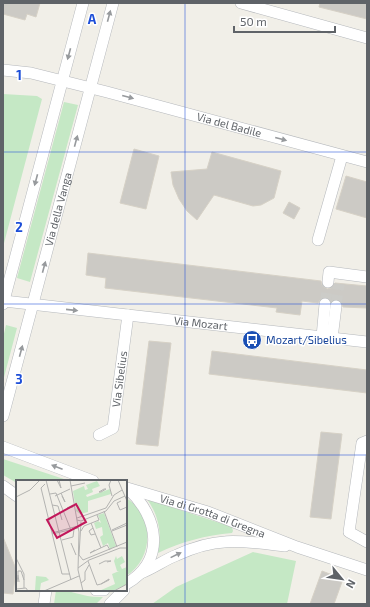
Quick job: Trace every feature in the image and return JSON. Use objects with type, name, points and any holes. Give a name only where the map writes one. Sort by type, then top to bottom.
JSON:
[{"type":"street","points":[[3,303],[83,3]]},
{"type":"street","name":"Via della Vanga","points":[[3,416],[34,305],[113,3]]},
{"type":"street","points":[[241,3],[367,38]]},
{"type":"street","name":"Via del Badile","points":[[3,70],[30,73],[62,80],[367,162]]},
{"type":"street","points":[[318,240],[342,156]]},
{"type":"street","points":[[334,278],[367,277]]},
{"type":"street","name":"Via Mozart","points":[[3,303],[34,305],[367,342]]},
{"type":"street","points":[[327,337],[330,305]]},
{"type":"street","name":"Via Sibelius","points":[[99,435],[113,428],[128,316]]},
{"type":"street","points":[[367,441],[362,443],[349,532],[367,542]]},
{"type":"street","points":[[3,447],[90,480]]},
{"type":"street","points":[[3,486],[16,495]]},
{"type":"street","name":"Via di Grotta di Gregna","points":[[127,488],[208,512],[296,547],[367,570]]},
{"type":"street","points":[[127,489],[146,509],[153,528],[152,550],[149,561],[127,587]]},
{"type":"street","name":"Via di Grotta di Gregna","points":[[134,579],[184,552],[219,542],[237,540],[296,547]]},
{"type":"street","points":[[44,604],[46,591]]},
{"type":"street","points":[[110,604],[123,591]]},
{"type":"green space","points":[[3,94],[37,96],[42,99],[3,247]]},
{"type":"green space","points":[[64,102],[78,105],[30,282],[17,278]]},
{"type":"green space","points":[[6,325],[17,328],[3,381],[3,338]]},
{"type":"green space","points":[[3,459],[67,480],[16,480],[16,482],[3,475]]},
{"type":"green space","points":[[127,499],[142,515],[146,526],[146,548],[142,559],[127,575]]},
{"type":"green space","points":[[147,499],[232,527],[233,531],[232,533],[213,535],[194,540],[158,553],[160,539],[157,518]]},
{"type":"green space","points":[[253,552],[296,561],[287,604],[152,604],[176,587]]},
{"type":"green space","points":[[56,591],[68,591],[90,596],[103,597],[96,604],[54,604]]},
{"type":"building","points":[[3,3],[40,3],[36,17],[27,14],[25,20],[3,14]]},
{"type":"building","points":[[320,3],[367,3],[367,19],[319,7]]},
{"type":"building","points":[[134,149],[159,156],[146,209],[120,203]]},
{"type":"building","points":[[212,152],[281,171],[274,198],[261,205],[253,206],[214,195],[197,220],[187,211],[179,199],[173,185],[171,172],[207,169]]},
{"type":"building","points":[[346,176],[367,182],[367,218],[336,209]]},
{"type":"building","points":[[289,202],[300,208],[294,219],[283,213]]},
{"type":"building","points":[[88,253],[321,281],[322,285],[327,289],[331,288],[335,283],[367,286],[367,308],[343,307],[340,300],[336,299],[331,301],[325,297],[318,303],[302,301],[300,315],[276,312],[277,308],[105,288],[106,278],[86,275]]},
{"type":"building","points":[[149,341],[171,343],[158,446],[136,444]]},
{"type":"building","points":[[212,351],[367,370],[367,393],[209,374]]},
{"type":"building","points":[[321,432],[342,434],[331,519],[310,517]]},
{"type":"building","points":[[3,537],[16,569],[13,594],[3,593]]},
{"type":"building","points":[[322,571],[343,579],[334,604],[310,604]]},
{"type":"tunnel","points":[[325,304],[328,282]]},
{"type":"tunnel","points":[[336,306],[339,284]]},
{"type":"place","name":"Mozart/Sibelius","points":[[252,340]]}]
